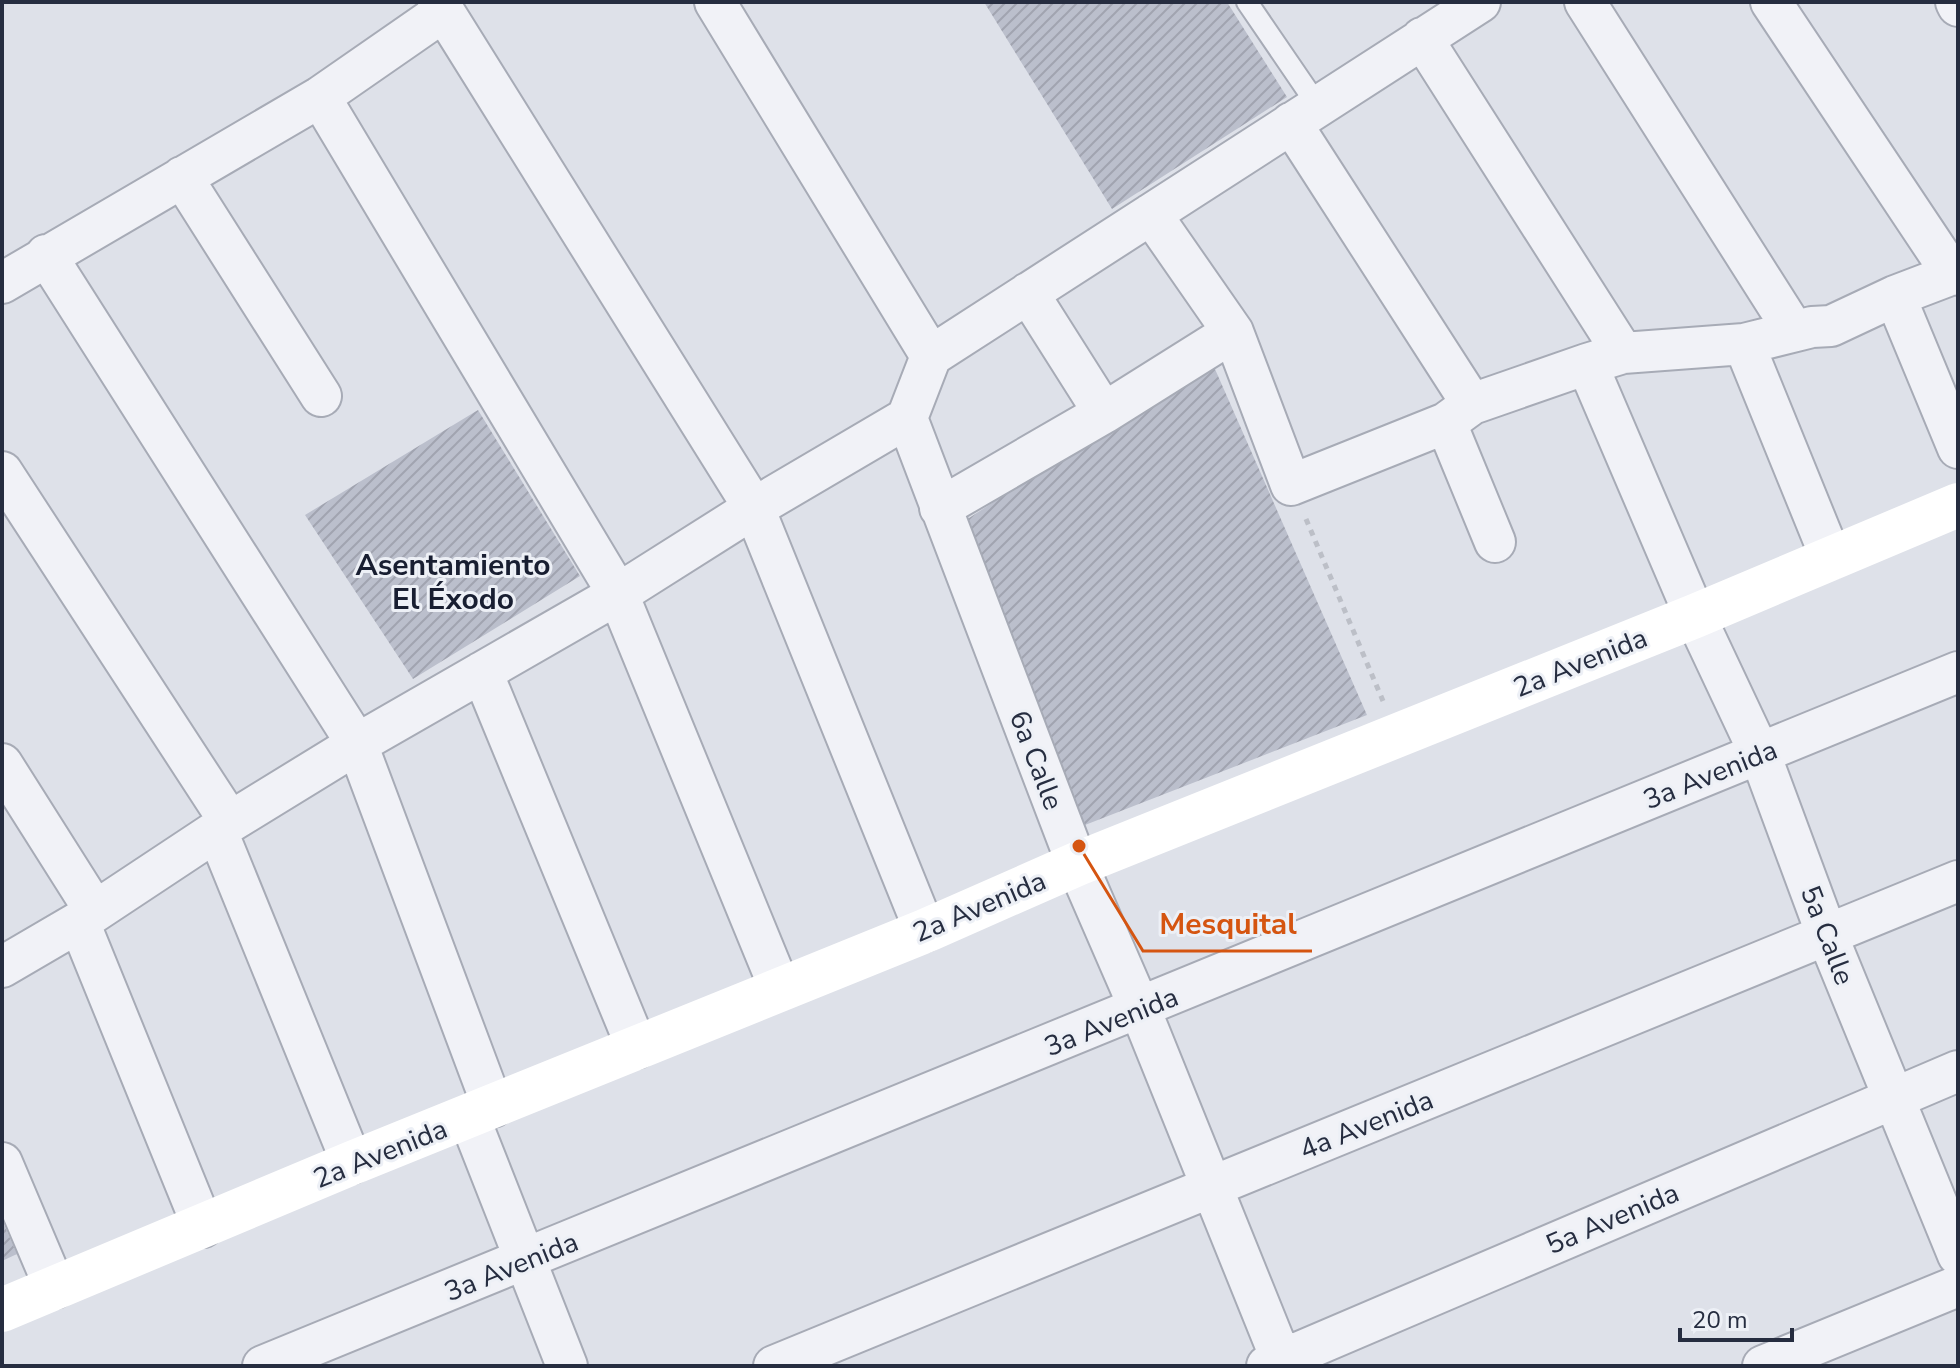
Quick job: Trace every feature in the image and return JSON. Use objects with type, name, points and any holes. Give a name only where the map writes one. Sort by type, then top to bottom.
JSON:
[{"type":"main road","name":"2a Avenida","points":[[2,1310],[352,1163],[925,931],[1077,864],[1695,616],[1958,505]]},
{"type":"street","points":[[715,2],[931,356]]},
{"type":"street","points":[[2,967],[87,917],[357,744],[618,594],[754,508],[907,418],[931,356],[1480,2]]},
{"type":"street","points":[[1585,2],[1794,331]]},
{"type":"street","points":[[1151,214],[1233,332],[1291,485],[1459,414],[1605,358],[1744,344],[1794,331],[1831,326],[1895,296],[1956,274],[1771,2]]},
{"type":"street","points":[[2,283],[320,97],[441,6],[754,508],[925,931]]},
{"type":"street","name":"5a Calle","points":[[1422,38],[1605,358],[1695,616],[1760,754],[1827,935],[1958,1255]]},
{"type":"street","points":[[320,97],[618,594],[780,989]]},
{"type":"street","points":[[1304,115],[1459,414],[1495,542]]},
{"type":"street","points":[[182,177],[321,396]]},
{"type":"street","points":[[46,255],[357,744],[481,1112],[524,1260],[567,1366]]},
{"type":"street","points":[[1028,293],[1104,413]]},
{"type":"street","points":[[1895,296],[1958,448]]},
{"type":"street","points":[[940,508],[1104,413],[1233,332]]},
{"type":"street","points":[[1744,344],[1831,558]]},
{"type":"street","name":"6a Calle","points":[[907,418],[1077,864],[1140,1009],[1277,1364]]},
{"type":"street","points":[[2,472],[224,827],[352,1163]]},
{"type":"street","points":[[482,672],[637,1048]]},
{"type":"street","name":"3a Avenida","points":[[263,1366],[1958,672]]},
{"type":"street","points":[[2,764],[87,917],[203,1227]]},
{"type":"street","name":"4a Avenida","points":[[774,1366],[1958,881]]},
{"type":"street","name":"5a Avenida","points":[[1277,1364],[1958,1071]]},
{"type":"street","points":[[2,1163],[55,1288]]},
{"type":"street","points":[[1763,1366],[1958,1286]]},
{"type":"lane","points":[[1247,2],[1304,115]]},
{"type":"path","points":[[1291,485],[1396,736]]},
{"type":"building","points":[[984,2],[1227,2],[1287,97],[1112,209]]},
{"type":"building","points":[[1211,360],[1367,715],[1085,825],[966,520]]},
{"type":"building","points":[[478,410],[580,576],[413,679],[305,515]]},
{"type":"building","points":[[2,1220],[17,1254],[2,1261]]},
{"type":"place","name":"Mesquital","points":[[1079,846]]},
{"type":"district","name":"Asentamiento El Éxodo","points":[[453,582]]}]
